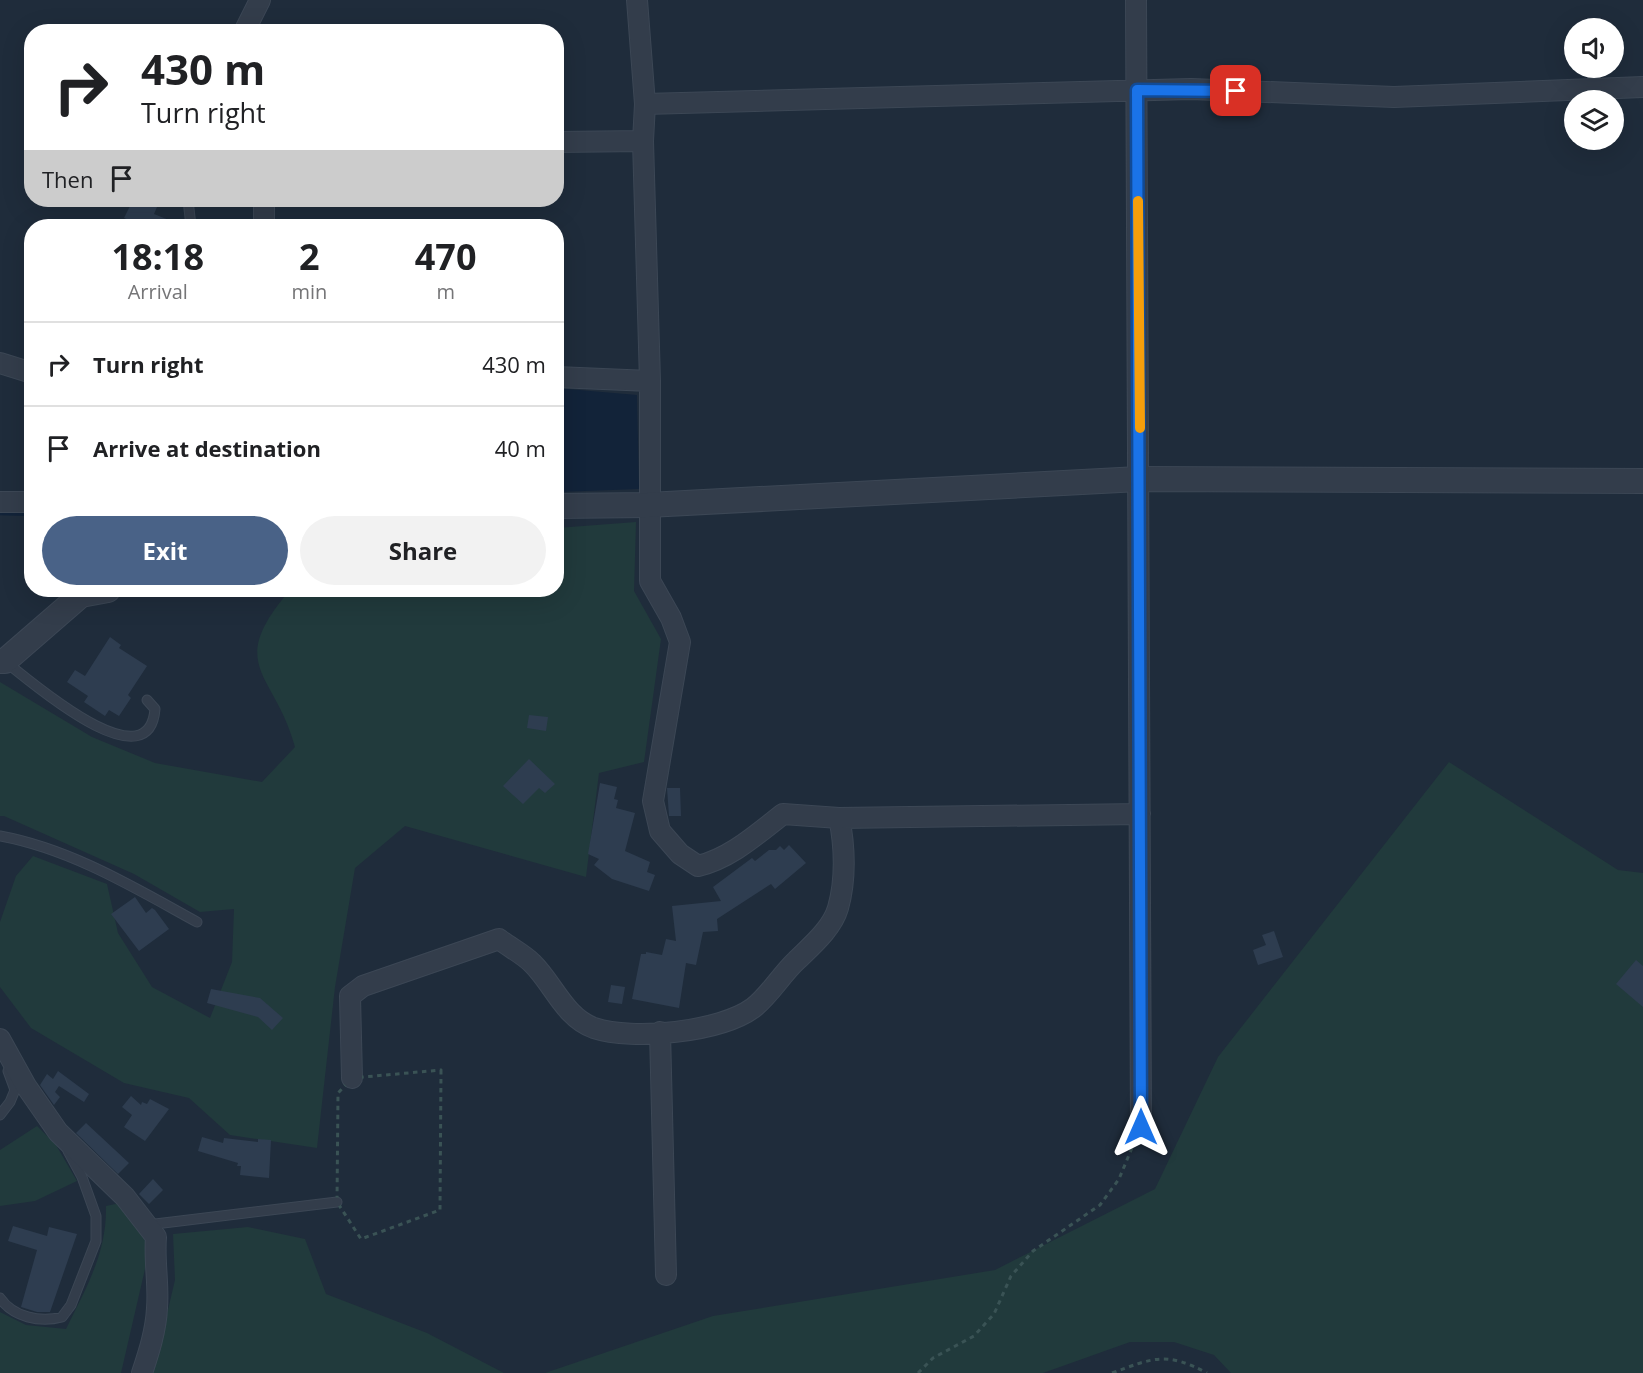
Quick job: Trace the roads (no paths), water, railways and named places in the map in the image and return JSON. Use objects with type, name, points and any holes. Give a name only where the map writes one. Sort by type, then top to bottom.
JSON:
[{"type":"street","points":[[248,24],[260,0]]},
{"type":"street","points":[[637,0],[645,104],[643,141],[650,381],[648,505],[650,581],[671,618],[680,642],[670,693],[664,749],[653,801],[660,831],[680,854],[698,866],[716,862],[783,814],[839,818],[1140,814]]},
{"type":"street","points":[[1136,0],[1141,1127]]},
{"type":"street","points":[[645,104],[1191,89],[1394,97],[1643,87]]},
{"type":"street","points":[[564,142],[643,141]]},
{"type":"street","points":[[0,363],[24,370]]},
{"type":"street","points":[[564,377],[650,381]]},
{"type":"street","points":[[564,506],[648,505],[1139,479],[1643,482]]},
{"type":"street","points":[[0,502],[24,502]]},
{"type":"street","points":[[2,661],[79,597]]},
{"type":"street","points":[[352,1078],[350,996],[363,986],[499,939],[532,962],[572,1014],[594,1028],[623,1032],[660,1032],[698,1030],[728,1022],[754,1007],[782,974],[819,938],[838,910],[845,844],[839,818]]},
{"type":"street","points":[[660,1032],[666,1275]]},
{"type":"street","points":[[4,1045],[26,1086],[58,1132],[125,1197],[156,1237],[154,1264],[158,1307],[152,1340],[142,1373]]},
{"type":"lane","points":[[2,661],[74,716],[120,735],[136,736],[147,732],[154,722],[155,709],[147,700]]},
{"type":"lane","points":[[0,836],[51,850],[129,883],[197,922]]},
{"type":"lane","points":[[0,1115],[10,1102],[15,1090],[6,1066],[4,1045]]},
{"type":"lane","points":[[0,1298],[15,1312],[45,1322],[62,1317],[71,1305],[96,1241],[96,1216],[82,1177],[58,1132]]},
{"type":"lane","points":[[147,1225],[337,1202]]},
{"type":"water","points":[[564,389],[637,395],[639,489],[564,492]]},
{"type":"waterway","points":[[0,513],[24,514]]}]
